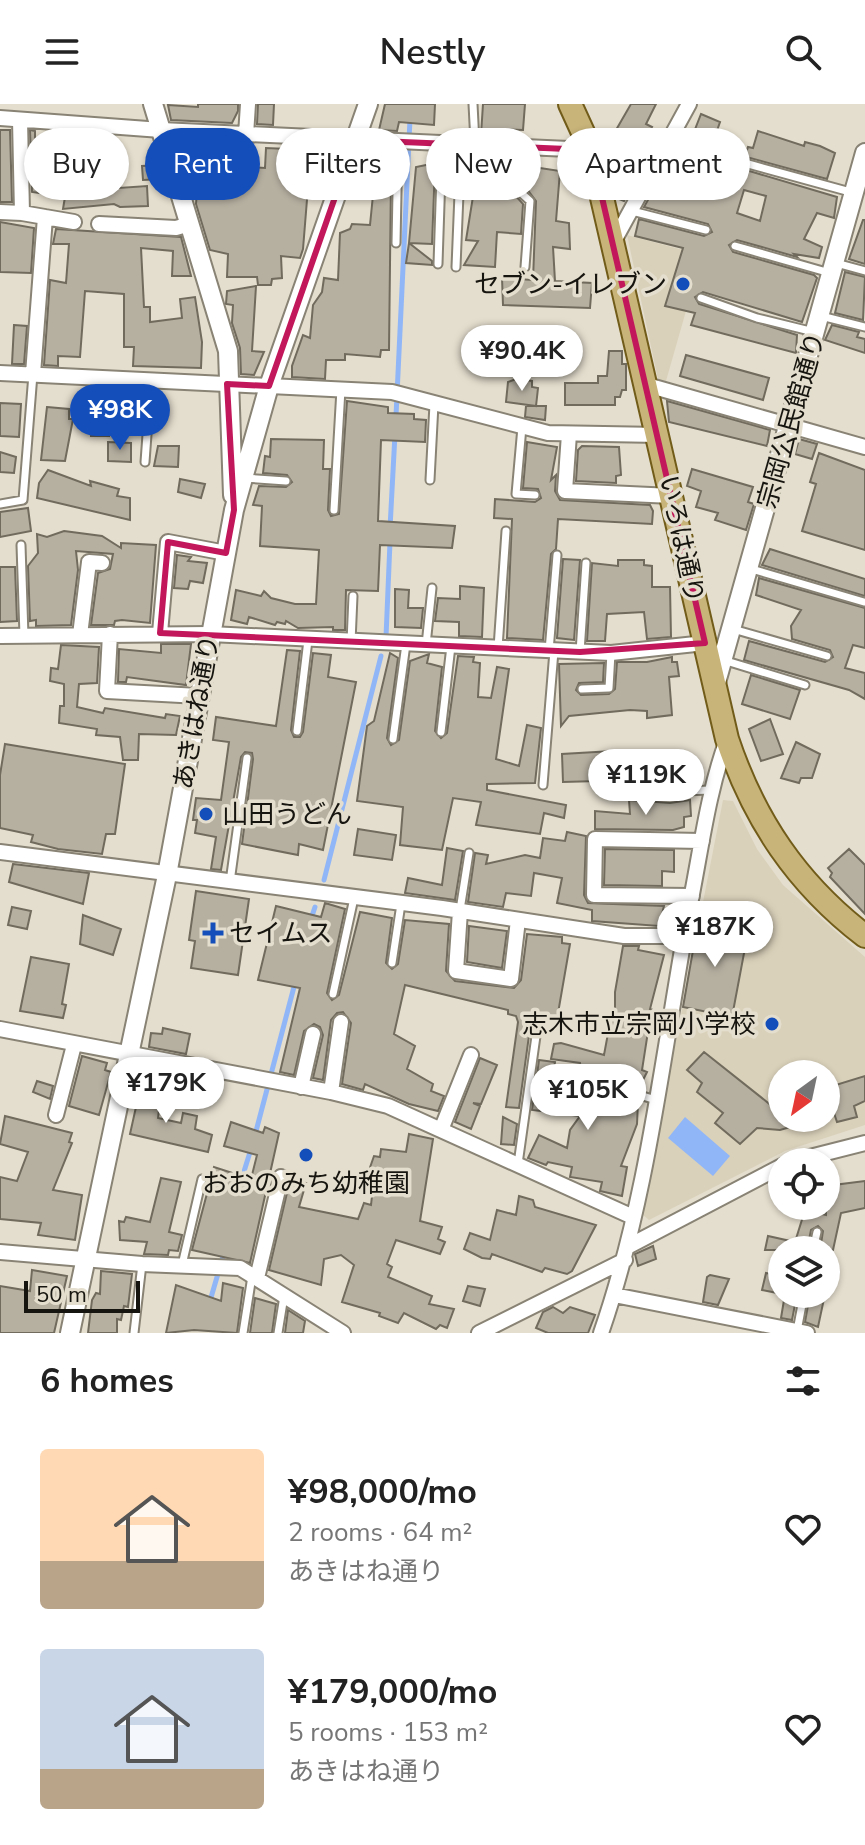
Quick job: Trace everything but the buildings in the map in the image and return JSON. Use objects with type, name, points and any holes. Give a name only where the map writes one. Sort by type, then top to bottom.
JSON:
[{"type":"main road","name":"いろは通り","points":[[570,104],[581,128]]},
{"type":"main road","name":"いろは通り","points":[[604,200],[727,739],[752,806],[782,853],[817,895],[865,936]]},
{"type":"street","points":[[153,104],[160,128]]},
{"type":"street","points":[[246,128],[248,104]]},
{"type":"street","name":"あきはね通り","points":[[359,128],[368,104]]},
{"type":"street","points":[[677,128],[689,104]]},
{"type":"street","points":[[0,118],[145,129]]},
{"type":"street","points":[[20,120],[22,213]]},
{"type":"street","name":"宗岡公民館通り","points":[[715,686],[834,268],[857,202],[865,153]]},
{"type":"street","points":[[183,200],[228,351],[234,510]]},
{"type":"street","name":"あきはね通り","points":[[70,1333],[167,875],[234,510],[269,386],[334,200]]},
{"type":"street","points":[[614,241],[638,200]]},
{"type":"street","points":[[0,212],[74,222]]},
{"type":"street","points":[[33,374],[45,217]]},
{"type":"street","points":[[99,224],[176,228],[190,224]]},
{"type":"street","points":[[0,373],[400,394],[548,433],[659,435]]},
{"type":"street","points":[[647,385],[865,447]]},
{"type":"street","points":[[569,434],[565,491],[672,496]]},
{"type":"street","points":[[160,633],[168,542],[226,553]]},
{"type":"street","points":[[80,635],[89,562],[102,563]]},
{"type":"street","points":[[110,634],[107,691],[199,696]]},
{"type":"street","points":[[0,636],[210,634],[611,653],[705,643]]},
{"type":"street","points":[[601,1333],[627,1253],[702,841],[712,790],[727,739]]},
{"type":"street","points":[[692,896],[594,895],[595,839],[702,841]]},
{"type":"street","points":[[0,852],[460,911],[624,936],[684,936]]},
{"type":"street","points":[[460,911],[456,971],[511,979],[518,920]]},
{"type":"street","points":[[331,1092],[341,1022]]},
{"type":"street","points":[[0,1029],[331,1092],[388,1106],[633,1217]]},
{"type":"street","points":[[301,1087],[313,1034]]},
{"type":"street","points":[[56,1115],[74,1045]]},
{"type":"street","points":[[441,1130],[471,1055]]},
{"type":"street","points":[[840,1149],[865,1143]]},
{"type":"street","points":[[479,1333],[768,1174]]},
{"type":"street","points":[[254,1277],[281,1177]]},
{"type":"street","points":[[0,1252],[142,1264],[240,1268],[343,1333]]},
{"type":"street","points":[[614,1295],[760,1328],[802,1332]]},
{"type":"lane","points":[[470,128],[473,104]]},
{"type":"lane","points":[[750,165],[857,202]]},
{"type":"lane","points":[[396,243],[398,200]]},
{"type":"lane","points":[[438,264],[440,200]]},
{"type":"lane","points":[[456,267],[463,200]]},
{"type":"lane","points":[[525,267],[529,200]]},
{"type":"lane","points":[[632,211],[706,230]]},
{"type":"lane","points":[[735,246],[834,268],[865,271]]},
{"type":"lane","points":[[701,298],[757,318],[865,327]]},
{"type":"lane","points":[[0,504],[23,500],[33,374]]},
{"type":"lane","points":[[145,462],[151,380]]},
{"type":"lane","points":[[334,510],[341,389]]},
{"type":"lane","points":[[430,480],[434,404]]},
{"type":"lane","points":[[522,427],[516,494],[535,495]]},
{"type":"lane","points":[[243,478],[286,481]]},
{"type":"lane","points":[[498,649],[506,531]]},
{"type":"lane","points":[[21,545],[24,636]]},
{"type":"lane","points":[[543,785],[557,555]]},
{"type":"lane","points":[[580,652],[586,563]]},
{"type":"lane","points":[[748,568],[864,602]]},
{"type":"lane","points":[[426,645],[432,588]]},
{"type":"lane","points":[[351,642],[353,596]]},
{"type":"lane","points":[[731,628],[827,656]]},
{"type":"lane","points":[[297,731],[308,640]]},
{"type":"lane","points":[[393,739],[406,644]]},
{"type":"lane","points":[[441,732],[451,646]]},
{"type":"lane","points":[[582,689],[609,688],[611,653]]},
{"type":"lane","points":[[722,660],[805,685]]},
{"type":"lane","points":[[230,883],[247,758]]},
{"type":"lane","points":[[625,793],[712,790]]},
{"type":"lane","points":[[460,911],[469,853]]},
{"type":"lane","points":[[333,994],[354,898]]},
{"type":"lane","points":[[392,963],[401,904]]},
{"type":"lane","points":[[518,1164],[536,1036]]},
{"type":"lane","points":[[576,1076],[656,1100]]},
{"type":"lane","points":[[182,1265],[202,1179]]},
{"type":"lane","points":[[816,1236],[817,1232]]},
{"type":"lane","points":[[134,1333],[142,1264]]},
{"type":"lane","points":[[243,1333],[254,1277]]},
{"type":"lane","points":[[278,1333],[284,1295]]},
{"type":"lane","points":[[802,1332],[803,1308]]},
{"type":"highlighted area","points":[[355,140],[591,150],[705,643],[580,652],[160,633],[168,542],[226,553],[234,510],[227,384],[269,386]]},
{"type":"shaded area","points":[[627,235],[702,255],[666,381],[658,379]]},
{"type":"shaded area","name":"志木市立宗岡小学校","points":[[723,800],[733,801],[757,849],[783,885],[865,957],[865,1125],[794,1148],[768,1148],[768,1160],[649,1220],[642,1214]]},
{"type":"water","points":[[685,1117],[730,1156],[713,1176],[668,1138]]},
{"type":"waterway","points":[[396,416],[410,119]]},
{"type":"waterway","points":[[390,528],[395,434]]},
{"type":"waterway","points":[[386,637],[390,542]]},
{"type":"waterway","points":[[324,880],[381,656]]},
{"type":"waterway","points":[[311,919],[315,907]]},
{"type":"waterway","points":[[255,1135],[295,983]]},
{"type":"waterway","points":[[241,1181],[251,1149]]},
{"type":"waterway","points":[[210,1301],[224,1253]]},
{"type":"place","name":"セブン-イレブン","points":[[683,284]]},
{"type":"place","name":"山田うどん","points":[[206,814]]},
{"type":"place","name":"セイムス","points":[[213,933]]},
{"type":"place","name":"志木市立宗岡小学校","points":[[772,1024]]},
{"type":"place","name":"おおのみち幼稚園","points":[[306,1155]]}]
